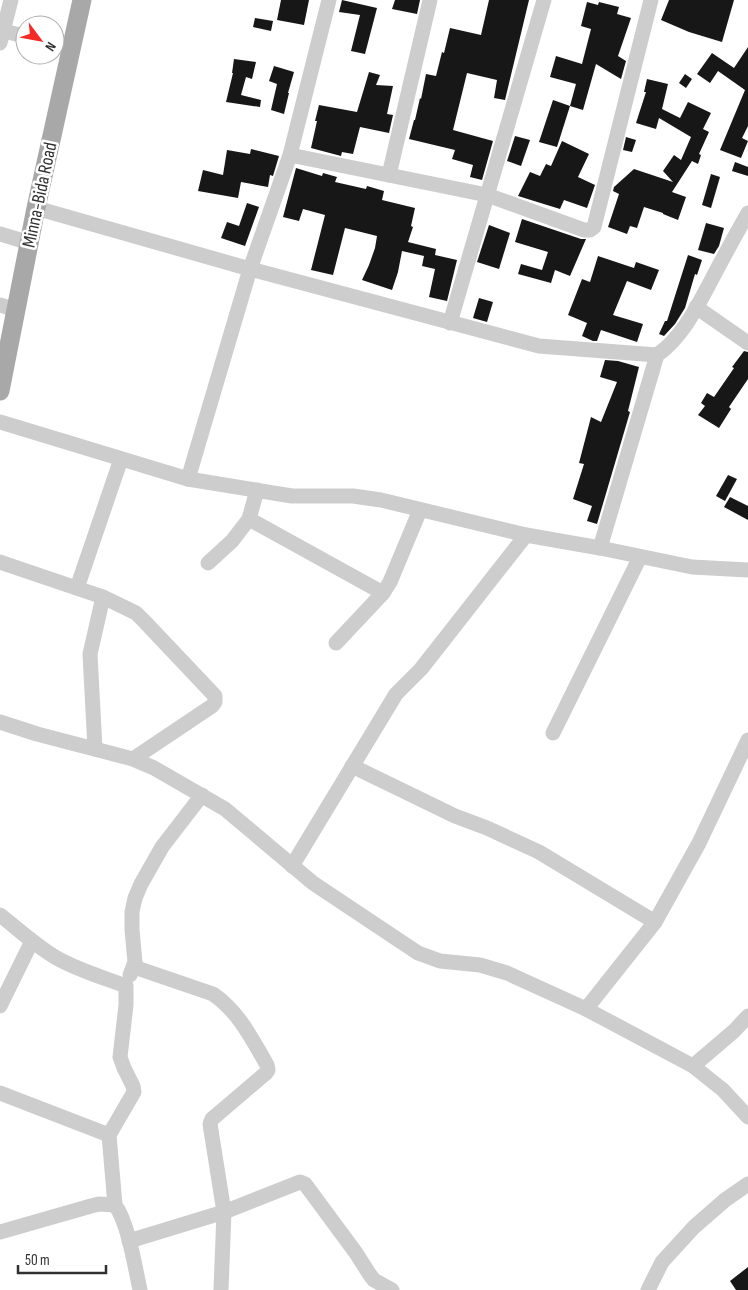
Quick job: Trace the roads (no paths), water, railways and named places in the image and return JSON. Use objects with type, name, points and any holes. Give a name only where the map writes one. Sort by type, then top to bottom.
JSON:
[{"type":"main road","name":"Minna-Bida Road","points":[[65,40],[82,0]]},
{"type":"main road","name":"Minna-Bida Road","points":[[0,391],[8,307],[30,243],[60,65]]},
{"type":"street","points":[[11,0],[2,37],[15,36]]},
{"type":"street","points":[[188,479],[250,269],[290,155],[329,0]]},
{"type":"street","points":[[389,175],[430,0]]},
{"type":"street","points":[[450,323],[544,0]]},
{"type":"street","points":[[290,155],[487,195],[584,230],[590,230],[594,227],[651,0]]},
{"type":"street","points":[[36,208],[250,269],[539,346],[657,355]]},
{"type":"street","points":[[600,548],[657,355],[676,338],[696,307],[748,213]]},
{"type":"street","points":[[0,234],[30,243]]},
{"type":"street","points":[[696,307],[748,343]]},
{"type":"street","points":[[0,422],[188,479],[292,496],[353,496],[381,500],[526,535],[692,567],[748,570]]},
{"type":"street","points":[[77,588],[121,459]]},
{"type":"street","points":[[208,563],[232,541],[249,519],[257,490]]},
{"type":"street","points":[[336,643],[390,582],[420,510]]},
{"type":"street","points":[[249,519],[382,593]]},
{"type":"street","points":[[292,866],[396,694],[421,669],[526,535]]},
{"type":"street","points":[[553,733],[640,557]]},
{"type":"street","points":[[0,562],[103,596],[136,613],[215,696],[215,702],[212,706],[132,759]]},
{"type":"street","points":[[96,750],[90,654],[103,596]]},
{"type":"street","points":[[0,722],[36,734],[132,759],[154,768],[225,809],[313,883],[418,953],[440,961],[480,966],[507,973],[586,1009],[693,1066],[723,1090],[748,1117]]},
{"type":"street","points":[[586,1009],[655,922],[699,842],[748,740]]},
{"type":"street","points":[[352,766],[454,816],[487,828],[539,852],[655,922]]},
{"type":"street","points":[[140,1290],[129,1241],[120,1211],[115,1205],[109,1135],[134,1092],[120,1057],[126,1005],[126,986],[135,962],[132,912],[141,884],[162,847],[202,796]]},
{"type":"street","points":[[0,915],[32,941],[56,957],[86,972],[126,986]]},
{"type":"street","points":[[0,1006],[32,941]]},
{"type":"street","points":[[134,968],[213,994],[223,1001],[245,1027],[267,1066],[268,1070],[266,1073],[212,1119],[210,1124],[224,1212],[221,1290]]},
{"type":"street","points":[[693,1066],[734,1031],[748,1016]]},
{"type":"street","points":[[0,1093],[109,1135]]},
{"type":"street","points":[[129,1241],[224,1212],[300,1182],[305,1184],[374,1280],[392,1290]]},
{"type":"street","points":[[648,1290],[662,1262],[694,1226],[724,1200],[748,1184]]},
{"type":"street","points":[[0,1232],[99,1204],[115,1205]]}]
